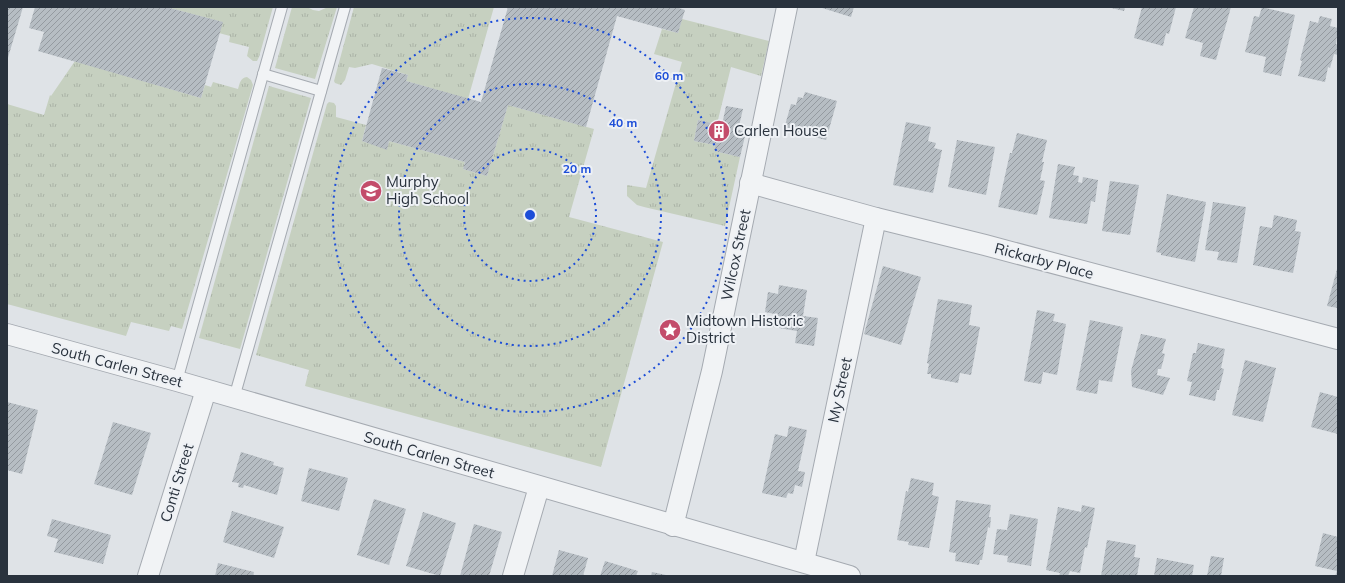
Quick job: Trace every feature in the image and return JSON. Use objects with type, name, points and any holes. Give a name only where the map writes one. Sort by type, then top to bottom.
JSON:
[{"type":"street","name":"Wilcox Street","points":[[673,526],[712,371],[787,7]]},
{"type":"street","name":"Rickarby Place","points":[[750,183],[876,218],[985,245],[1338,339]]},
{"type":"street","name":"My Street","points":[[804,562],[876,218]]},
{"type":"street","name":"South Carlen Street","points":[[7,334],[177,381],[673,526],[850,576]]},
{"type":"street","name":"Conti Street","points":[[148,576],[206,390]]},
{"type":"street","points":[[512,576],[539,486]]},
{"type":"lane","points":[[177,381],[282,7]]},
{"type":"lane","points":[[234,398],[344,7]]},
{"type":"lane","points":[[263,74],[321,91]]},
{"type":"green space","points":[[166,7],[273,7],[259,57],[257,61],[253,61],[247,56],[249,47],[229,42],[230,36],[219,33],[222,22]]},
{"type":"green space","points":[[292,7],[307,7],[319,11],[328,7],[337,7],[315,79],[275,68]]},
{"type":"green space","points":[[354,7],[494,7],[468,99],[406,81],[408,75],[372,64],[355,68],[349,67],[345,80],[341,85],[335,83],[334,81]]},
{"type":"green space","points":[[682,19],[769,41],[761,76],[731,67],[717,124],[698,120],[694,141],[715,145],[714,151],[740,157],[725,226],[637,205],[627,196],[627,185],[646,188],[682,62],[654,54],[662,29],[678,33]]},
{"type":"green space","points":[[75,61],[201,98],[205,85],[211,87],[213,82],[238,89],[242,80],[247,77],[251,80],[253,85],[182,329],[171,326],[169,331],[131,322],[126,336],[7,304],[7,104],[44,115],[50,95],[51,96]]},
{"type":"green space","points":[[269,86],[311,98],[240,349],[199,338]]},
{"type":"green space","points":[[329,102],[334,103],[336,106],[336,117],[366,125],[362,141],[387,149],[389,141],[465,162],[463,169],[487,176],[508,105],[594,129],[569,217],[663,242],[601,467],[305,386],[309,370],[256,355],[327,104]]},
{"type":"building","points":[[7,7],[23,7],[7,61]]},
{"type":"building","points":[[35,7],[166,7],[223,22],[201,98],[38,51],[44,32],[29,28]]},
{"type":"building","points":[[508,7],[676,7],[685,10],[678,33],[617,16],[586,127],[508,105],[487,176],[463,169],[465,162],[389,141],[387,150],[362,141],[382,68],[408,75],[406,81],[481,102]]},
{"type":"building","points":[[819,7],[854,7],[851,17]]},
{"type":"building","points":[[1107,7],[1125,7],[1124,11]]},
{"type":"building","points":[[1142,7],[1176,7],[1169,34],[1166,33],[1163,46],[1134,38]]},
{"type":"building","points":[[1194,7],[1231,7],[1216,60],[1200,56],[1203,43],[1185,38]]},
{"type":"building","points":[[1262,7],[1295,15],[1281,76],[1263,72],[1266,57],[1245,52],[1254,16],[1259,17]]},
{"type":"building","points":[[1320,16],[1332,19],[1330,26],[1338,28],[1336,44],[1338,45],[1338,55],[1334,54],[1330,68],[1328,67],[1325,82],[1298,76],[1302,61],[1300,60],[1310,21],[1318,23]]},
{"type":"building","points":[[805,92],[837,101],[826,140],[784,129],[791,104],[796,105],[798,97],[803,98]]},
{"type":"building","name":"Carlen House","points":[[726,106],[743,109],[738,130],[746,132],[740,157],[714,151],[715,145],[694,141],[698,120],[722,125]]},
{"type":"building","points":[[906,122],[931,127],[928,141],[936,143],[934,148],[942,150],[933,193],[893,185]]},
{"type":"building","points":[[1017,133],[1047,140],[1040,180],[1045,181],[1037,215],[998,207],[1010,153],[1012,153]]},
{"type":"building","points":[[957,140],[995,147],[986,195],[948,187]]},
{"type":"building","points":[[1058,164],[1075,167],[1073,175],[1079,176],[1078,182],[1082,183],[1083,177],[1098,180],[1095,202],[1091,201],[1087,224],[1049,218]]},
{"type":"building","points":[[1110,181],[1139,185],[1130,235],[1102,231]]},
{"type":"building","points":[[1167,194],[1206,202],[1195,262],[1161,255],[1161,253],[1156,252]]},
{"type":"building","points":[[1213,202],[1246,207],[1237,263],[1217,260],[1219,252],[1205,250]]},
{"type":"building","points":[[1274,215],[1297,220],[1295,231],[1301,232],[1293,273],[1253,265],[1260,226],[1272,228]]},
{"type":"building","points":[[883,266],[921,277],[901,345],[864,334]]},
{"type":"building","points":[[1338,269],[1338,308],[1327,306]]},
{"type":"building","points":[[779,285],[807,290],[803,316],[818,318],[814,346],[795,343],[797,331],[773,327],[775,314],[765,312],[768,292],[778,294]]},
{"type":"building","points":[[938,299],[972,305],[969,325],[980,327],[971,375],[960,373],[958,383],[931,378],[931,374],[927,374],[929,364],[927,363]]},
{"type":"building","points":[[1037,310],[1055,314],[1053,321],[1066,324],[1057,375],[1043,372],[1041,384],[1024,381]]},
{"type":"building","points":[[1090,320],[1123,327],[1112,382],[1099,380],[1097,394],[1076,390]]},
{"type":"building","points":[[1141,334],[1166,339],[1162,353],[1165,354],[1161,369],[1158,369],[1157,375],[1170,378],[1163,395],[1132,387],[1131,371]]},
{"type":"building","points":[[1198,343],[1225,349],[1221,368],[1224,369],[1215,401],[1189,395],[1192,382],[1187,381],[1193,353],[1196,353]]},
{"type":"building","points":[[1245,360],[1276,368],[1263,422],[1232,415]]},
{"type":"building","points":[[1320,392],[1338,397],[1338,434],[1311,427]]},
{"type":"building","points":[[7,402],[38,410],[22,474],[7,470]]},
{"type":"building","points":[[113,422],[151,433],[132,495],[94,484]]},
{"type":"building","points":[[789,426],[807,430],[798,471],[805,472],[802,487],[795,485],[793,494],[788,493],[786,498],[762,493],[775,434],[787,437]]},
{"type":"building","points":[[241,452],[274,462],[273,465],[284,468],[277,495],[244,485],[243,488],[238,487],[239,483],[232,482]]},
{"type":"building","points":[[309,468],[348,478],[339,511],[301,501]]},
{"type":"building","points":[[911,478],[934,483],[932,495],[939,497],[929,548],[908,545],[909,542],[897,540],[906,491],[908,492]]},
{"type":"building","points":[[374,499],[406,509],[389,565],[357,555]]},
{"type":"building","points":[[956,500],[991,505],[989,517],[991,517],[990,528],[988,527],[982,560],[980,560],[979,565],[955,561],[956,553],[949,552]]},
{"type":"building","points":[[1082,505],[1095,508],[1080,573],[1070,571],[1068,576],[1059,576],[1060,573],[1046,570],[1058,507],[1081,512]]},
{"type":"building","points":[[232,511],[284,527],[274,558],[223,542]]},
{"type":"building","points":[[423,512],[456,523],[440,576],[406,566]]},
{"type":"building","points":[[1010,514],[1038,519],[1031,566],[1007,562],[1008,556],[993,554],[997,529],[1007,530]]},
{"type":"building","points":[[52,519],[111,535],[103,564],[54,552],[58,539],[47,536]]},
{"type":"building","points":[[474,524],[502,532],[489,576],[460,576]]},
{"type":"building","points":[[1323,533],[1338,537],[1338,576],[1335,576],[1337,571],[1315,566]]},
{"type":"building","points":[[1107,540],[1136,545],[1134,557],[1140,558],[1137,576],[1101,576]]},
{"type":"building","points":[[559,550],[588,558],[583,576],[552,576]]},
{"type":"building","points":[[1211,556],[1224,558],[1221,576],[1207,576]]},
{"type":"building","points":[[1157,558],[1194,565],[1192,576],[1154,576]]},
{"type":"building","points":[[605,561],[638,571],[636,576],[600,576]]},
{"type":"building","points":[[218,563],[254,572],[253,576],[215,576]]},
{"type":"building","points":[[652,572],[666,575],[666,576],[651,576]]},
{"type":"place","name":"Carlen House","points":[[719,131]]},
{"type":"place","name":"Murphy High School","points":[[371,191]]},
{"type":"place","name":"Midtown Historic District","points":[[670,330]]}]
